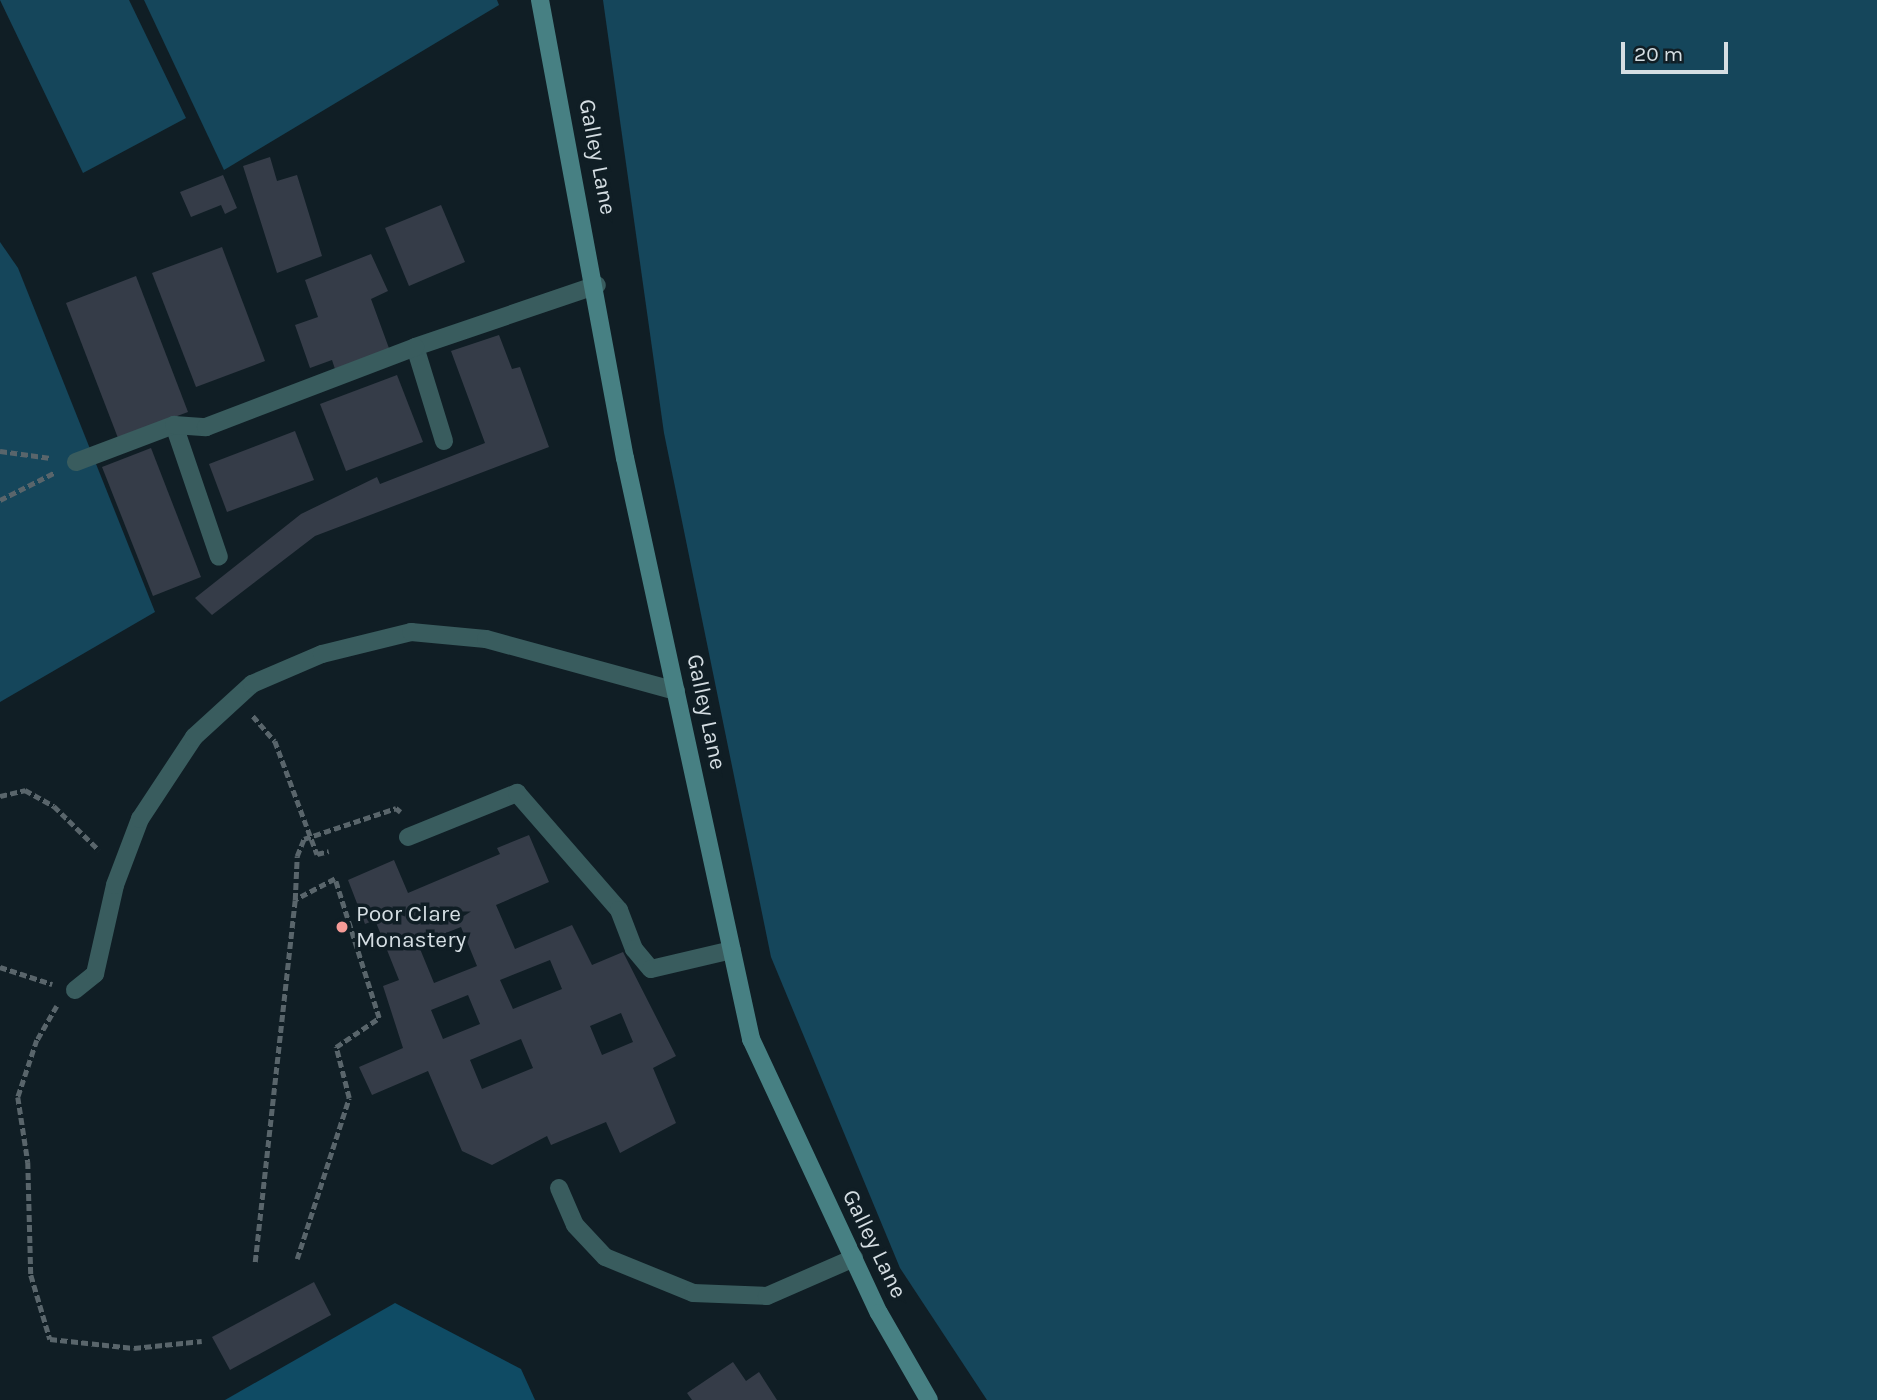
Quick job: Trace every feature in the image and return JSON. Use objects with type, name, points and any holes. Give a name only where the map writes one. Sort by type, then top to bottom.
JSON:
[{"type":"street","name":"Galley Lane","points":[[540,0],[597,285],[625,458],[751,1038],[854,1258],[929,1400]]},
{"type":"lane","points":[[76,462],[174,425],[206,427],[415,347],[597,285]]},
{"type":"lane","points":[[415,347],[444,440]]},
{"type":"lane","points":[[174,425],[219,557]]},
{"type":"lane","points":[[75,990],[94,974],[122,867],[140,819],[194,737],[251,684],[322,654],[411,632],[486,639],[676,691]]},
{"type":"lane","points":[[408,837],[517,793],[619,910],[634,949],[651,969],[732,950]]},
{"type":"lane","points":[[559,1188],[575,1225],[605,1257],[693,1293],[767,1296],[854,1258]]},
{"type":"path","points":[[0,451],[76,462]]},
{"type":"path","points":[[0,500],[76,462]]},
{"type":"path","points":[[233,702],[275,741],[317,854],[329,851]]},
{"type":"path","points":[[0,796],[25,790],[54,806],[122,867]]},
{"type":"path","points":[[255,1262],[295,900],[297,856],[309,837],[396,807],[405,816],[408,837]]},
{"type":"path","points":[[295,900],[335,879],[379,1018],[336,1047],[349,1098],[297,1259]]},
{"type":"path","points":[[0,967],[75,990]]},
{"type":"path","points":[[75,990],[50,1013],[18,1097],[28,1162],[31,1275],[44,1324],[50,1339],[76,1343],[134,1349],[202,1341]]},
{"type":"shaded area","points":[[0,0],[129,0],[186,118],[83,173]]},
{"type":"shaded area","points":[[144,0],[497,0],[499,5],[224,170]]},
{"type":"shaded area","points":[[603,0],[1877,0],[1877,1400],[987,1400],[900,1268],[771,957],[664,433]]},
{"type":"shaded area","points":[[0,242],[18,268],[155,612],[0,702]]},
{"type":"shaded area","points":[[395,1303],[521,1369],[535,1400],[225,1400]]},
{"type":"building","points":[[270,157],[277,181],[297,175],[322,256],[277,273],[243,166]]},
{"type":"building","points":[[223,175],[237,208],[225,214],[221,205],[191,217],[180,192]]},
{"type":"building","points":[[441,205],[465,262],[409,286],[385,228]]},
{"type":"building","points":[[222,247],[265,361],[196,387],[152,273]]},
{"type":"building","points":[[371,254],[388,291],[371,299],[390,351],[336,372],[332,360],[310,368],[295,325],[318,317],[305,280]]},
{"type":"building","points":[[136,276],[188,412],[118,438],[66,303]]},
{"type":"building","points":[[499,335],[512,369],[520,367],[549,447],[315,536],[212,615],[195,598],[301,514],[377,477],[380,484],[485,443],[451,351]]},
{"type":"building","points":[[397,375],[423,442],[346,471],[320,404]]},
{"type":"building","points":[[295,431],[314,480],[227,512],[209,464]]},
{"type":"building","points":[[151,448],[201,577],[153,596],[102,467]]},
{"type":"building","name":"Poor Clare Monastery","points":[[529,835],[549,882],[496,905],[515,949],[572,925],[592,965],[623,952],[676,1056],[653,1068],[676,1123],[620,1153],[606,1122],[551,1145],[547,1136],[492,1165],[462,1151],[428,1071],[372,1095],[359,1067],[403,1048],[383,986],[399,980],[375,920],[365,924],[348,880],[394,860],[408,893],[500,854],[497,848]],"holes":[[[461,927],[477,966],[434,983],[418,944]],[[550,960],[562,989],[513,1009],[500,980]],[[468,995],[480,1024],[443,1039],[431,1010]],[[621,1013],[633,1042],[602,1055],[590,1026]],[[521,1039],[533,1068],[482,1089],[470,1060]]]},
{"type":"building","points":[[314,1282],[331,1315],[230,1370],[212,1337]]},
{"type":"building","points":[[733,1362],[746,1381],[759,1372],[777,1400],[692,1400],[687,1393]]},
{"type":"place","name":"Poor Clare Monastery","points":[[342,927]]}]
